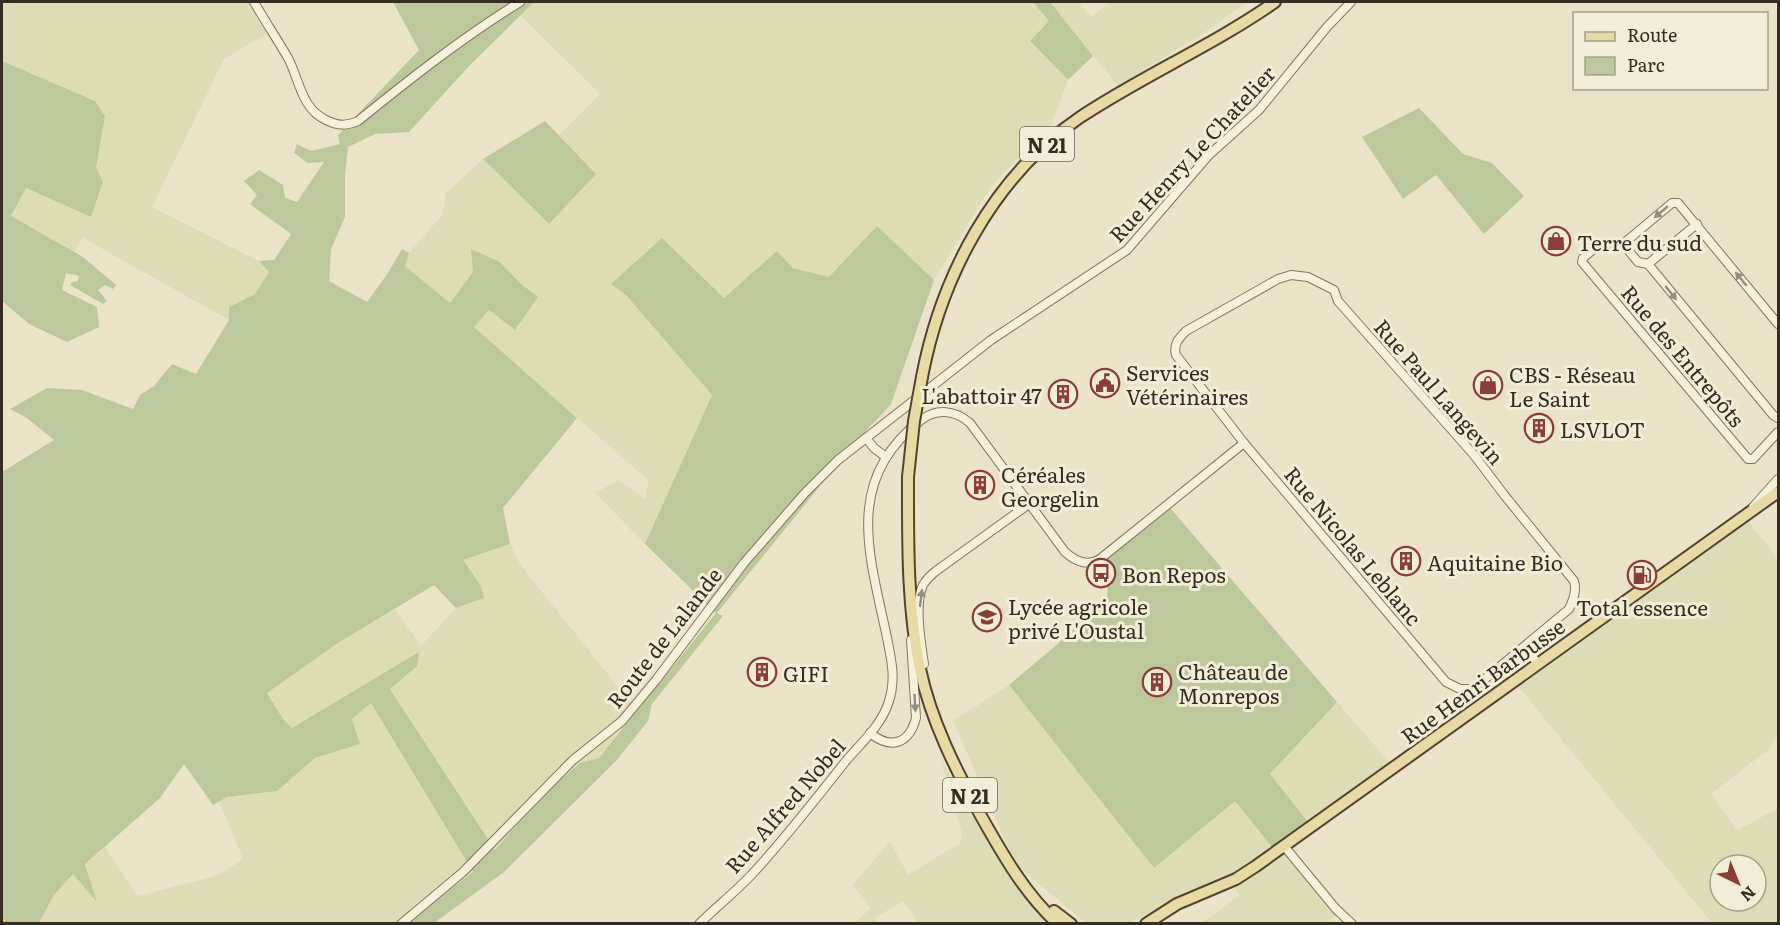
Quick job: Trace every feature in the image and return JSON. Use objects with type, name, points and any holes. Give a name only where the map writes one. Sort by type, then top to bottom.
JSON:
[{"type":"main road","name":"N 21","points":[[1058,924],[1024,885],[1001,852],[976,807],[951,757],[920,671],[912,624],[908,556],[908,477],[914,422],[930,343],[946,294],[964,251],[992,206],[1021,169],[1078,119],[1275,2]]},
{"type":"main road","name":"Rue Henri Barbusse","points":[[1146,924],[1177,904],[1236,879],[1779,492]]},
{"type":"main road","name":"N 21","points":[[1024,885],[1071,924]]},
{"type":"main road","name":"Rue Henri Barbusse","points":[[1158,924],[1204,893]]},
{"type":"street","points":[[254,2],[290,61],[305,102],[317,116],[335,125],[358,121],[431,61],[520,2]]},
{"type":"street","name":"Rue Henry Le Chatelier","points":[[923,394],[991,340],[1127,250],[1209,155],[1259,110],[1327,27],[1351,2]]},
{"type":"street","points":[[1779,324],[1678,202],[1672,203],[1623,244],[1638,262],[1648,264],[1773,415],[1779,418]]},
{"type":"street","points":[[1648,264],[1697,224]]},
{"type":"street","name":"Rue des Entrepôts","points":[[1623,244],[1601,243],[1583,258],[1582,262],[1743,455],[1752,459],[1779,432]]},
{"type":"street","name":"Rue Paul Langevin","points":[[1176,355],[1176,342],[1186,331],[1278,279],[1291,275],[1301,276],[1334,290],[1338,302],[1474,455],[1574,581],[1575,591],[1569,609],[1525,647]]},
{"type":"street","name":"Rue Nicolas Leblanc","points":[[1176,355],[1186,371],[1244,443],[1446,682],[1460,689],[1473,689],[1525,647]]},
{"type":"street","name":"Route de Lalande","points":[[401,924],[463,872],[573,760],[622,721],[656,680],[744,563],[804,494],[838,460],[923,394]]},
{"type":"street","points":[[866,438],[886,457],[921,420],[936,413],[952,412],[970,423],[1029,504],[1072,558],[1080,562],[1096,562],[1244,443]]},
{"type":"street","name":"Rue Alfred Nobel","points":[[699,924],[754,873],[870,733],[888,704],[894,682],[867,538],[870,496],[886,457]]},
{"type":"street","points":[[1752,511],[1755,503],[1779,479]]},
{"type":"street","points":[[928,698],[921,638],[920,603],[923,584],[936,571],[1029,504]]},
{"type":"street","points":[[870,733],[880,741],[890,743],[904,739],[910,734],[916,718],[910,638],[912,624]]},
{"type":"street","points":[[1525,647],[1538,664]]},
{"type":"street","points":[[1284,846],[1352,924]]},
{"type":"shaded area","points":[[2,2],[10,4],[12,2],[254,2],[271,31],[224,59],[152,207],[259,261],[269,272],[255,294],[229,307],[229,320],[83,238],[74,252],[11,217],[25,188],[91,217],[105,116],[95,101],[2,61]]},
{"type":"shaded area","points":[[534,2],[1033,2],[1049,21],[1030,42],[1068,80],[1048,134],[1025,150],[990,188],[934,280],[877,227],[829,277],[793,268],[777,252],[724,298],[612,284],[626,295],[712,395],[645,544],[595,493],[618,480],[645,499],[649,481],[474,327],[489,310],[515,330],[538,297],[472,249],[473,272],[450,304],[404,266],[409,253],[443,214],[446,193],[483,159],[549,224],[596,174],[559,135],[600,94],[520,15]]},
{"type":"shaded area","points":[[1050,2],[1078,2],[1091,17],[1111,2],[1248,2],[1199,36],[1118,86]]},
{"type":"shaded area","points":[[1747,520],[1778,559],[1778,734],[1768,750],[1711,794],[1738,830],[1778,808],[1778,923],[1712,923],[1517,685]]},
{"type":"shaded area","points":[[510,544],[521,566],[638,712],[599,758],[580,763],[540,798],[495,851],[390,688],[417,666],[291,728],[267,693],[338,643],[395,609],[421,646],[456,608],[484,598],[481,586],[462,560]]},
{"type":"shaded area","points":[[1009,685],[1154,868],[1235,801],[1272,847],[1236,873],[1129,923],[1086,923],[1016,865],[953,721]]},
{"type":"shaded area","points":[[1337,702],[1390,763],[1308,822],[1269,774]]},
{"type":"shaded area","points":[[371,703],[473,872],[407,923],[39,924],[54,895],[73,874],[96,900],[85,864],[105,847],[138,896],[219,875],[243,859],[219,801],[227,797],[277,791],[315,758],[360,744],[352,719]]},
{"type":"shaded area","points":[[941,760],[1014,885],[1050,923],[919,923],[903,901],[875,918],[878,923],[855,923],[871,908],[853,885],[890,841],[908,875],[960,843],[962,833]]},
{"type":"shaded area","points":[[1284,849],[1336,911],[1336,915],[1326,923],[1200,924],[1240,895],[1233,887]]},
{"type":"green space","points":[[393,2],[534,2],[469,66],[409,132],[375,134],[348,147],[345,217],[331,249],[329,281],[367,302],[402,249],[409,253],[405,266],[450,303],[473,272],[471,249],[500,262],[521,284],[538,297],[515,330],[489,310],[474,327],[577,418],[503,508],[510,544],[463,560],[481,586],[484,598],[456,608],[434,585],[338,643],[267,693],[283,719],[292,728],[419,652],[417,666],[390,689],[495,850],[540,798],[580,763],[599,758],[716,613],[645,544],[712,395],[626,295],[611,284],[662,238],[724,298],[777,251],[793,268],[829,277],[877,226],[934,280],[891,404],[854,444],[717,613],[723,616],[652,704],[648,721],[616,761],[504,872],[434,923],[407,923],[473,872],[371,703],[352,719],[360,744],[315,758],[277,791],[227,797],[213,805],[184,764],[160,798],[85,864],[97,902],[73,874],[54,895],[39,923],[2,924],[2,472],[54,440],[27,418],[10,409],[47,388],[82,390],[133,409],[140,395],[154,386],[172,364],[196,374],[229,320],[229,307],[255,294],[269,272],[259,261],[274,260],[291,234],[250,204],[257,195],[244,181],[259,170],[283,185],[285,198],[297,202],[324,162],[308,163],[294,153],[297,144],[311,151],[340,144],[338,135],[419,50]]},
{"type":"green space","points":[[1033,2],[1050,2],[1093,56],[1068,80],[1030,41],[1049,21]]},
{"type":"green space","points":[[2,61],[95,101],[105,116],[96,168],[103,182],[91,217],[26,188],[11,216],[83,257],[116,285],[113,289],[105,285],[98,290],[107,301],[103,304],[70,285],[78,281],[79,276],[66,273],[62,290],[97,307],[99,327],[67,342],[29,324],[2,301]]},
{"type":"green space","points":[[1419,108],[1463,154],[1492,163],[1524,196],[1484,234],[1436,175],[1403,199],[1362,137]]},
{"type":"green space","points":[[545,121],[596,174],[549,224],[483,159]]},
{"type":"green space","points":[[1165,502],[1337,702],[1270,774],[1308,822],[1272,847],[1235,801],[1154,868],[1009,685],[1107,598],[1109,562],[1094,557]]},
{"type":"place","name":"Terre du sud","points":[[1556,241]]},
{"type":"place","name":"Services Vétérinaires","points":[[1105,383]]},
{"type":"place","name":"CBS - Réseau Le Saint","points":[[1488,385]]},
{"type":"place","name":"L'abattoir 47","points":[[1063,394]]},
{"type":"place","name":"LSVLOT","points":[[1539,428]]},
{"type":"place","name":"Céréales Georgelin","points":[[980,485]]},
{"type":"place","name":"Aquitaine Bio","points":[[1406,561]]},
{"type":"place","name":"Bon Repos","points":[[1101,573]]},
{"type":"place","name":"Total essence","points":[[1642,575]]},
{"type":"place","name":"Lycée agricole privé L'Oustal","points":[[987,617]]},
{"type":"place","name":"GIFI","points":[[762,672]]},
{"type":"place","name":"Château de Monrepos","points":[[1157,682]]}]
